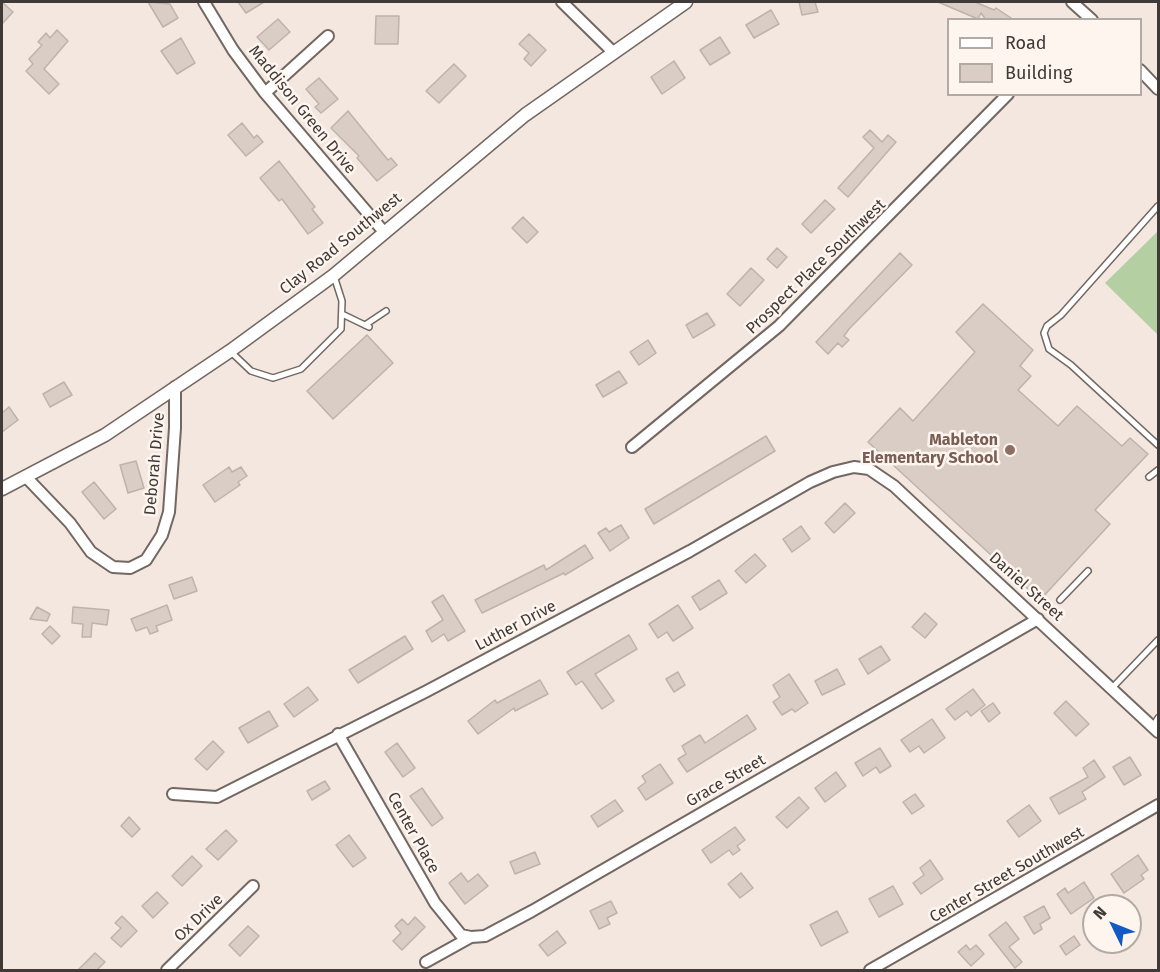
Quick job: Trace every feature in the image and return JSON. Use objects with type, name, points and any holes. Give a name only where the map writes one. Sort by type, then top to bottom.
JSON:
[{"type":"street","name":"Maddison Green Drive","points":[[204,2],[233,50],[266,93],[384,232]]},
{"type":"street","points":[[562,2],[613,52]]},
{"type":"street","name":"Clay Road Southwest","points":[[2,489],[27,478],[105,435],[230,351],[334,275],[525,115],[686,2]]},
{"type":"street","points":[[1072,2],[1086,18]]},
{"type":"street","points":[[266,93],[328,36]]},
{"type":"street","points":[[1142,72],[1158,89]]},
{"type":"street","name":"Prospect Place Southwest","points":[[632,447],[779,326],[1006,96]]},
{"type":"street","name":"Deborah Drive","points":[[27,478],[70,523],[91,552],[113,567],[130,568],[146,560],[162,536],[169,512],[176,428],[175,387]]},
{"type":"street","name":"Luther Drive","points":[[173,794],[217,797],[427,691],[648,573],[810,482],[833,472],[854,467],[869,469]]},
{"type":"street","name":"Daniel Street","points":[[869,469],[894,486],[1157,725]]},
{"type":"street","name":"Grace Street","points":[[426,962],[471,937],[485,936],[532,911],[1038,619]]},
{"type":"street","name":"Center Place","points":[[338,734],[435,903],[461,935],[471,937]]},
{"type":"street","name":"Center Street Southwest","points":[[870,970],[1158,805]]},
{"type":"street","name":"Ox Drive","points":[[167,970],[253,886]]},
{"type":"lane","points":[[1158,206],[1083,291],[1047,326],[1044,333],[1048,349],[1062,356],[1158,445]]},
{"type":"lane","points":[[230,351],[251,370],[273,378],[302,369],[341,329],[342,301],[334,275]]},
{"type":"lane","points":[[342,314],[367,326],[386,311]]},
{"type":"lane","points":[[1149,477],[1158,470]]},
{"type":"lane","points":[[1060,600],[1088,571]]},
{"type":"lane","points":[[1113,687],[1158,640]]},
{"type":"green space","points":[[1158,231],[1158,335],[1105,283]]},
{"type":"building","points":[[2,2],[13,12],[2,24]]},
{"type":"building","points":[[148,2],[170,4],[178,18],[163,27]]},
{"type":"building","points":[[238,2],[264,2],[246,13]]},
{"type":"building","points":[[799,2],[815,2],[818,12],[802,15]]},
{"type":"building","points":[[938,2],[975,2],[994,10],[996,8],[1011,18],[985,18],[981,13],[978,18]]},
{"type":"building","points":[[771,10],[779,24],[754,38],[746,25]]},
{"type":"building","points":[[376,16],[399,16],[398,44],[375,44]]},
{"type":"building","points":[[278,19],[290,32],[269,50],[257,37]]},
{"type":"building","points":[[57,30],[68,41],[44,69],[59,84],[49,94],[26,71],[33,64],[29,59],[42,45],[38,42],[46,33],[50,38]]},
{"type":"building","points":[[529,34],[546,50],[531,66],[524,59],[529,53],[519,44]]},
{"type":"building","points":[[720,37],[730,53],[710,65],[700,50]]},
{"type":"building","points":[[181,38],[195,63],[177,74],[161,51]]},
{"type":"building","points":[[674,61],[685,78],[662,94],[651,77]]},
{"type":"building","points":[[454,64],[466,76],[439,103],[426,91]]},
{"type":"building","points":[[319,78],[338,99],[321,113],[315,107],[319,104],[306,89]]},
{"type":"building","points":[[348,111],[388,160],[391,158],[397,165],[377,181],[357,158],[359,156],[331,128]]},
{"type":"building","points":[[242,123],[254,138],[257,135],[263,142],[246,156],[228,135]]},
{"type":"building","points":[[870,130],[882,142],[888,135],[896,142],[848,197],[838,188],[874,148],[863,137]]},
{"type":"building","points":[[279,161],[315,207],[312,209],[323,223],[308,234],[282,199],[279,201],[260,178]]},
{"type":"building","points":[[825,200],[835,209],[811,233],[802,224]]},
{"type":"building","points":[[523,217],[538,232],[527,243],[512,228]]},
{"type":"building","points":[[777,248],[787,257],[777,268],[767,259]]},
{"type":"building","points":[[900,253],[912,265],[849,329],[844,336],[849,340],[842,347],[838,343],[828,354],[816,342]]},
{"type":"building","points":[[751,268],[764,280],[740,306],[727,294]]},
{"type":"building","name":"Mableton Elementary School","points":[[983,304],[1033,350],[1020,366],[1031,376],[1018,390],[1058,426],[1077,406],[1122,446],[1130,438],[1148,454],[1095,510],[1110,524],[1040,600],[868,442],[900,408],[913,421],[975,352],[956,332]]},
{"type":"building","points":[[707,313],[715,325],[693,338],[686,325]]},
{"type":"building","points":[[367,335],[393,363],[333,419],[307,391]]},
{"type":"building","points":[[648,340],[656,353],[639,365],[630,352]]},
{"type":"building","points":[[619,371],[627,383],[603,397],[596,385]]},
{"type":"building","points":[[64,382],[72,395],[50,407],[43,394]]},
{"type":"building","points":[[9,407],[18,420],[2,432],[2,413]]},
{"type":"building","points":[[766,436],[775,451],[654,524],[645,509]]},
{"type":"building","points":[[136,461],[144,488],[128,493],[120,465]]},
{"type":"building","points":[[229,467],[232,472],[241,467],[247,476],[238,482],[240,485],[215,502],[203,485]]},
{"type":"building","points":[[94,482],[116,509],[104,519],[82,492]]},
{"type":"building","points":[[845,503],[855,513],[834,533],[825,523]]},
{"type":"building","points":[[621,525],[629,538],[610,551],[598,533],[606,528],[609,532]]},
{"type":"building","points":[[801,526],[810,539],[792,552],[783,539]]},
{"type":"building","points":[[585,545],[593,558],[565,575],[564,573],[482,613],[475,600],[544,565],[546,570]]},
{"type":"building","points":[[755,554],[766,566],[746,583],[735,571]]},
{"type":"building","points":[[192,577],[197,591],[174,599],[169,585]]},
{"type":"building","points":[[719,580],[727,593],[700,610],[692,597]]},
{"type":"building","points":[[443,595],[465,631],[448,641],[444,634],[432,642],[426,631],[443,620],[432,602]]},
{"type":"building","points":[[167,605],[172,620],[156,626],[158,631],[150,634],[147,627],[136,631],[131,619]]},
{"type":"building","points":[[678,605],[693,628],[673,641],[667,632],[658,638],[649,624]]},
{"type":"building","points":[[37,607],[50,614],[47,621],[30,619]]},
{"type":"building","points":[[73,607],[109,610],[107,625],[92,623],[91,637],[82,637],[83,624],[72,623]]},
{"type":"building","points":[[925,613],[937,624],[925,638],[912,627]]},
{"type":"building","points":[[50,626],[60,636],[52,644],[42,634]]},
{"type":"building","points":[[629,635],[637,649],[595,674],[614,701],[602,709],[582,681],[576,685],[567,672]]},
{"type":"building","points":[[405,636],[413,649],[358,683],[349,670]]},
{"type":"building","points":[[881,646],[890,660],[868,674],[859,659]]},
{"type":"building","points":[[837,669],[845,684],[822,695],[815,681]]},
{"type":"building","points":[[678,672],[685,685],[674,692],[666,679]]},
{"type":"building","points":[[789,674],[808,703],[795,712],[792,709],[782,715],[773,702],[780,697],[773,685]]},
{"type":"building","points":[[540,680],[548,694],[515,711],[514,708],[478,734],[468,721],[495,700],[497,703]]},
{"type":"building","points":[[308,687],[318,700],[294,717],[284,704]]},
{"type":"building","points":[[973,689],[985,705],[971,716],[967,711],[955,720],[946,709]]},
{"type":"building","points":[[1066,701],[1089,724],[1076,736],[1054,713]]},
{"type":"building","points":[[993,703],[1000,713],[989,722],[981,711]]},
{"type":"building","points":[[269,711],[278,726],[248,743],[239,728]]},
{"type":"building","points":[[747,715],[756,729],[687,772],[678,759],[686,754],[682,746],[700,735],[705,743]]},
{"type":"building","points":[[932,719],[945,738],[924,753],[919,746],[910,752],[901,740]]},
{"type":"building","points":[[213,741],[224,752],[207,770],[195,759]]},
{"type":"building","points":[[397,743],[415,768],[403,777],[385,752]]},
{"type":"building","points":[[880,748],[891,766],[880,773],[876,767],[863,776],[855,763]]},
{"type":"building","points":[[1130,757],[1141,775],[1124,785],[1113,767]]},
{"type":"building","points":[[1094,760],[1105,777],[1082,792],[1086,799],[1059,814],[1050,798],[1088,777],[1083,768]]},
{"type":"building","points":[[660,764],[673,783],[646,800],[638,788],[646,782],[642,776]]},
{"type":"building","points":[[836,772],[846,786],[825,802],[815,788]]},
{"type":"building","points":[[325,781],[330,789],[312,800],[307,791]]},
{"type":"building","points":[[422,788],[443,818],[432,826],[410,796]]},
{"type":"building","points":[[915,794],[924,806],[912,814],[903,802]]},
{"type":"building","points":[[799,797],[809,808],[787,828],[776,817]]},
{"type":"building","points":[[615,800],[623,811],[598,827],[591,816]]},
{"type":"building","points":[[1029,805],[1041,821],[1019,837],[1007,821]]},
{"type":"building","points":[[129,817],[140,829],[132,837],[121,826]]},
{"type":"building","points":[[735,827],[745,840],[737,846],[740,850],[733,855],[729,850],[711,863],[702,850]]},
{"type":"building","points":[[226,830],[237,841],[218,860],[206,849]]},
{"type":"building","points":[[349,835],[366,858],[353,867],[336,845]]},
{"type":"building","points":[[535,852],[540,864],[515,874],[510,862]]},
{"type":"building","points":[[1138,855],[1148,870],[1141,875],[1144,879],[1124,893],[1111,874]]},
{"type":"building","points":[[192,856],[202,866],[182,886],[172,876]]},
{"type":"building","points":[[930,860],[943,879],[921,894],[913,883],[924,875],[920,868]]},
{"type":"building","points":[[461,873],[468,882],[478,874],[488,886],[465,904],[449,883]]},
{"type":"building","points":[[741,873],[753,888],[740,898],[728,884]]},
{"type":"building","points":[[1084,882],[1092,894],[1082,894],[1082,906],[1071,914],[1057,894],[1065,888],[1068,893]]},
{"type":"building","points":[[893,886],[903,904],[879,917],[869,899]]},
{"type":"building","points":[[157,892],[168,903],[153,918],[142,906]]},
{"type":"building","points":[[611,901],[617,913],[607,918],[610,924],[599,929],[590,911]]},
{"type":"building","points":[[1044,906],[1050,918],[1040,924],[1042,929],[1034,934],[1024,917]]},
{"type":"building","points":[[837,911],[848,932],[821,946],[810,925]]},
{"type":"building","points":[[122,916],[137,931],[121,947],[111,938],[121,928],[115,923]]},
{"type":"building","points":[[415,917],[425,927],[402,950],[393,941],[401,933],[395,926],[402,919],[408,925]]},
{"type":"building","points":[[1006,922],[1019,939],[1009,947],[1022,962],[1015,968],[989,935]]},
{"type":"building","points":[[248,926],[259,936],[240,956],[229,945]]},
{"type":"building","points":[[557,931],[566,943],[548,956],[539,945]]},
{"type":"building","points":[[1074,936],[1080,945],[1066,955],[1060,946]]},
{"type":"building","points":[[966,945],[970,950],[976,945],[984,954],[971,966],[958,952]]},
{"type":"building","points":[[95,953],[105,962],[97,970],[78,970]]},
{"type":"place","name":"Mableton Elementary School","points":[[1010,450]]}]
